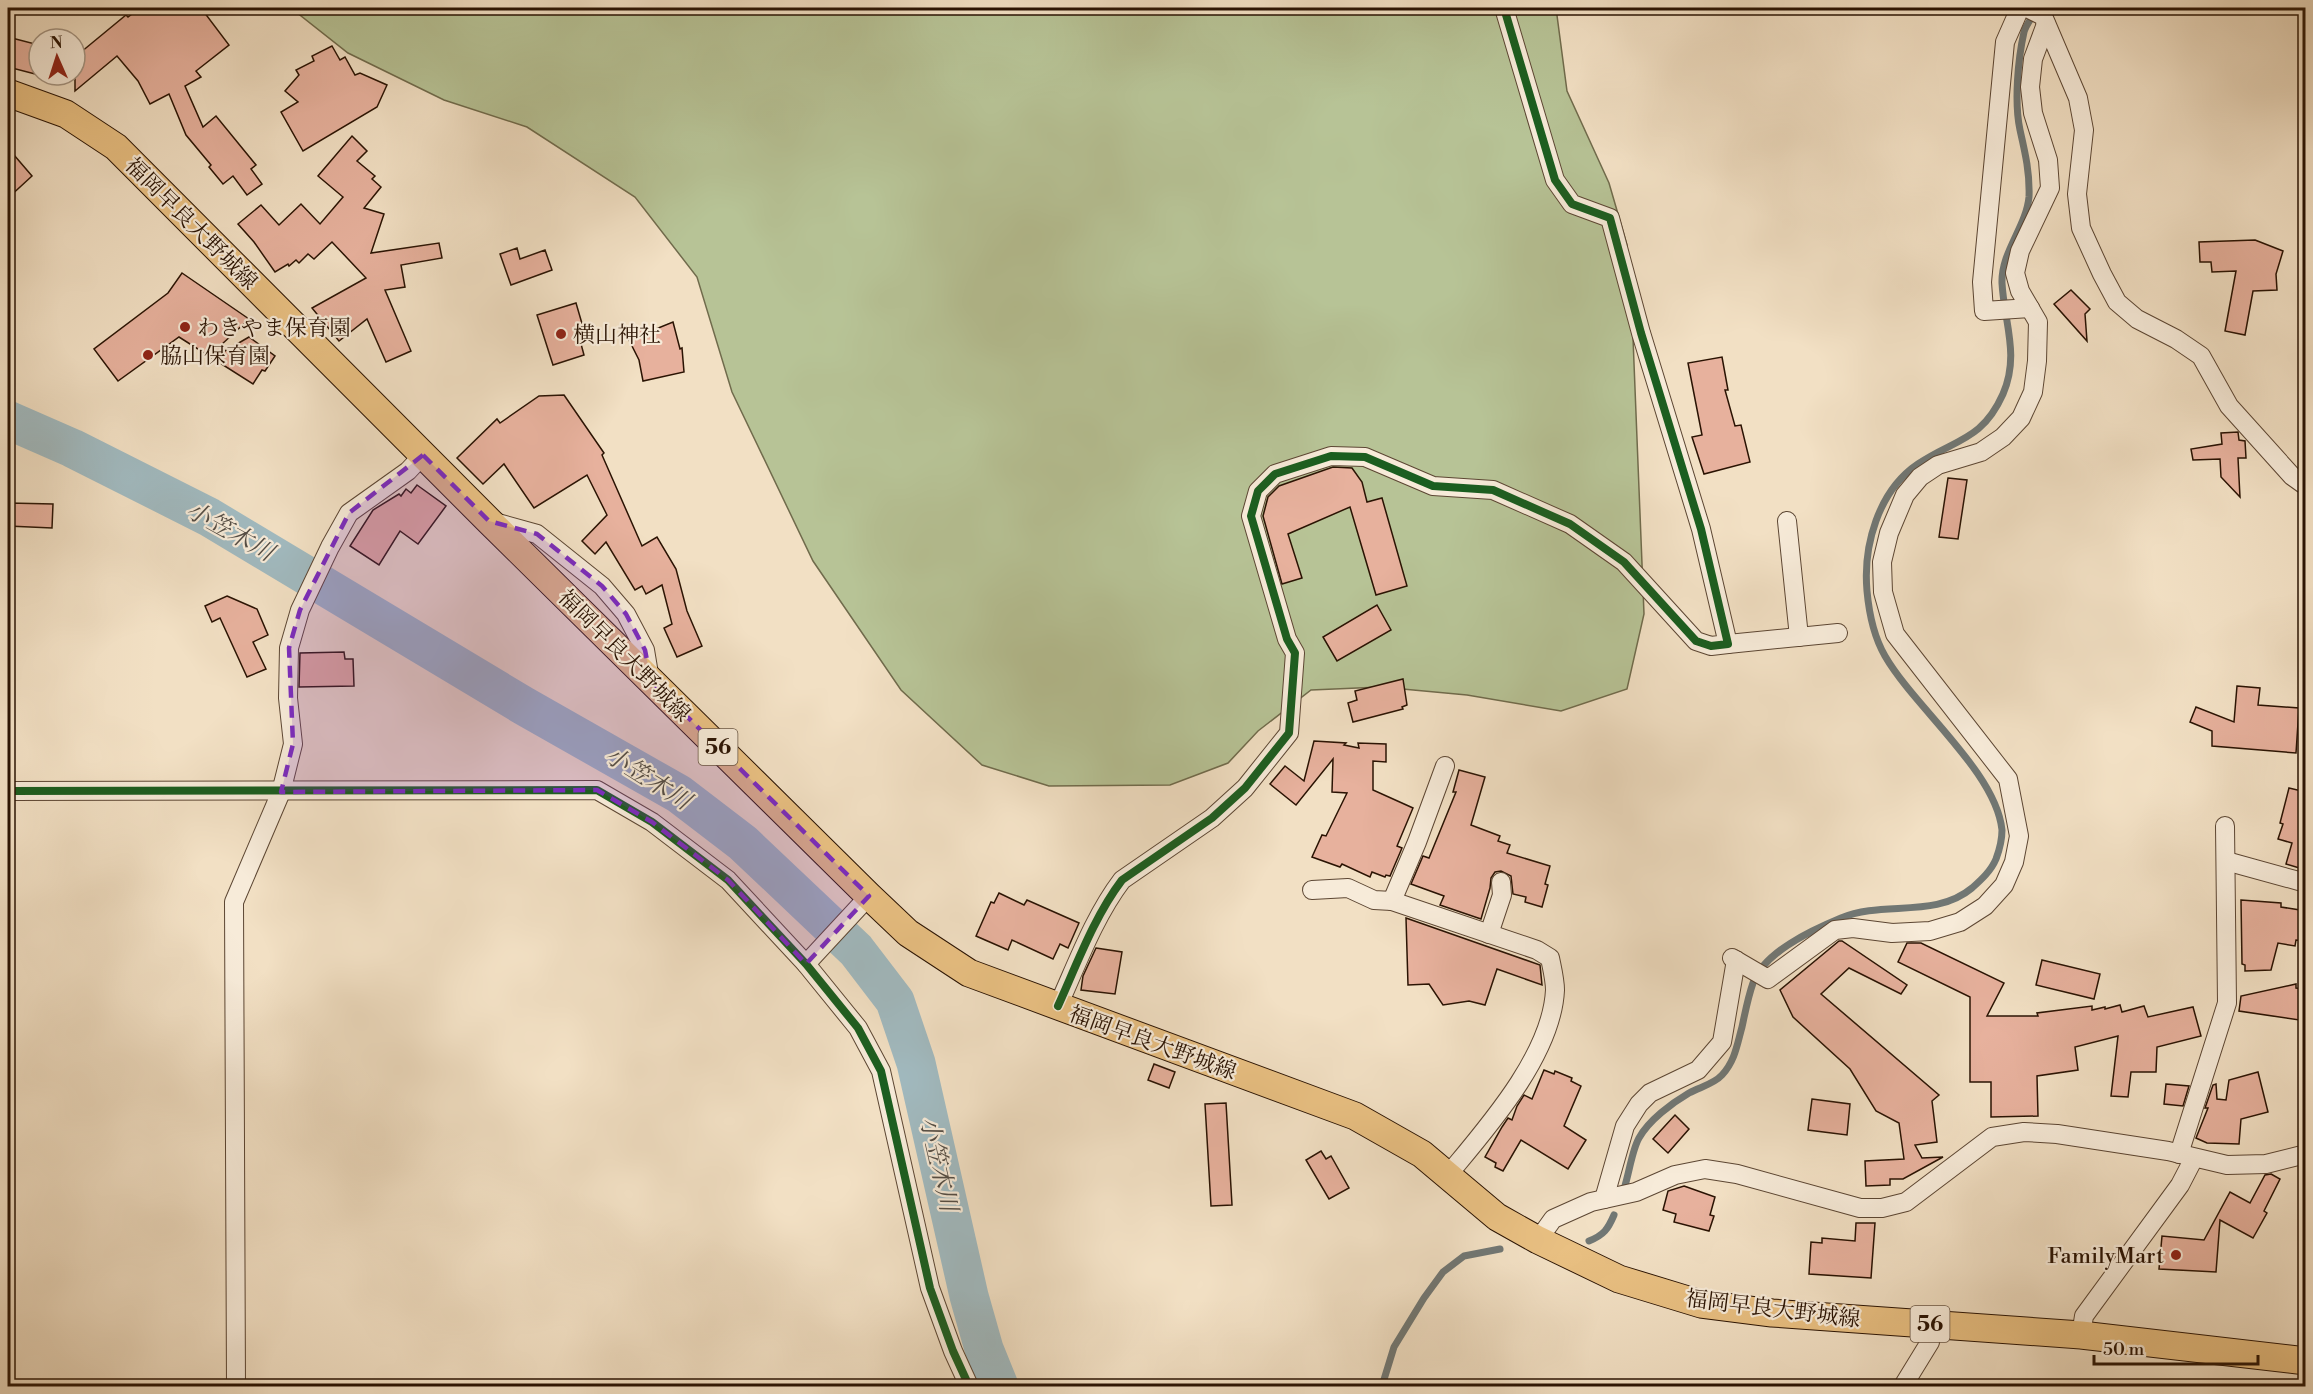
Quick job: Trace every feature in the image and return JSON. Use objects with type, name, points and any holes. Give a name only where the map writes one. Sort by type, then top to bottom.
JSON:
[{"type":"main road","name":"福岡早良大野城線","points":[[8,93],[66,114],[116,147],[489,521],[869,896],[908,933],[969,973],[1355,1116],[1422,1154],[1497,1217],[1538,1240],[1619,1279],[1701,1304],[1772,1312],[2081,1335],[2306,1360]]},
{"type":"street","points":[[1504,8],[1555,180],[1572,204],[1610,218],[1641,333],[1701,529],[1728,644]]},
{"type":"street","points":[[2020,8],[2005,42],[1982,282],[1984,311],[2025,308]]},
{"type":"street","points":[[1604,1199],[1625,1125],[1639,1104],[1650,1093],[1698,1070],[1722,1042],[1738,961],[1768,979],[1835,930],[1852,928],[1892,933],[1929,931],[1960,922],[1985,906],[2004,885],[2014,862],[2019,836],[2008,779],[1895,633],[1883,592],[1882,562],[1889,533],[1905,495],[1920,477],[1938,465],[1981,453],[2003,437],[2021,418],[2033,392],[2037,362],[2038,322],[2025,308],[2014,273],[2019,251],[2050,188],[2048,160],[2033,113],[2030,87],[2038,16]]},
{"type":"street","points":[[2038,16],[2078,98],[2085,130],[2077,194],[2081,228],[2117,302],[2137,319],[2176,339],[2201,356],[2229,406],[2292,476],[2306,486]]},
{"type":"street","points":[[236,1386],[234,902],[281,792],[293,744],[288,698],[289,648],[300,610],[349,513],[408,471],[423,455]]},
{"type":"street","points":[[1058,1006],[1091,934],[1122,880],[1212,818],[1245,788],[1289,733],[1295,652],[1287,639],[1251,516],[1258,491],[1275,474],[1331,456],[1365,458],[1433,486],[1493,490],[1570,524],[1624,562],[1696,641],[1711,646],[1838,633]]},
{"type":"street","points":[[1787,521],[1799,637]]},
{"type":"street","points":[[1392,901],[1445,766]]},
{"type":"street","points":[[8,791],[597,790],[652,822],[728,880],[806,964],[858,1028],[880,1071],[930,1288],[953,1352],[969,1386]]},
{"type":"street","points":[[2081,1335],[2084,1316],[2180,1185],[2227,1003],[2225,826]]},
{"type":"street","points":[[2226,861],[2306,883]]},
{"type":"street","points":[[1489,934],[1502,895],[1501,882]]},
{"type":"street","points":[[1312,890],[1348,888],[1374,900],[1392,901],[1537,950],[1550,958],[1555,989],[1549,1024],[1530,1065],[1489,1126],[1447,1176]]},
{"type":"street","points":[[806,964],[869,896]]},
{"type":"street","points":[[1538,1240],[1553,1219],[1591,1202],[1635,1192],[1676,1174],[1705,1169],[1737,1174],[1860,1208],[1882,1208],[1906,1202],[1992,1137],[2024,1132],[2057,1134],[2228,1165],[2266,1164],[2306,1154]]},
{"type":"street","points":[[1903,1386],[1930,1342],[1932,1324]]},
{"type":"highlighted area","points":[[423,455],[489,521],[537,534],[602,586],[626,614],[645,650],[651,681],[869,896],[806,964],[728,880],[652,822],[597,790],[281,792],[293,744],[289,648],[300,610],[349,513]]},
{"type":"green space","points":[[291,8],[1556,8],[1567,91],[1609,183],[1627,245],[1631,288],[1644,614],[1627,689],[1561,711],[1467,695],[1381,687],[1311,690],[1258,731],[1228,763],[1170,785],[1049,786],[982,765],[901,690],[813,561],[732,392],[697,277],[635,197],[527,127],[444,100],[348,53]]},
{"type":"building","points":[[140,8],[201,8],[229,45],[196,71],[201,77],[185,86],[203,127],[216,116],[256,165],[251,169],[262,184],[247,195],[233,176],[223,184],[209,167],[211,165],[186,135],[169,94],[150,104],[138,81],[117,56],[87,81],[87,47],[126,15],[128,17]]},
{"type":"building","points":[[8,37],[27,42],[27,72],[8,67]]},
{"type":"building","points":[[332,46],[340,60],[345,57],[355,75],[360,73],[387,85],[377,107],[303,151],[281,112],[298,102],[285,91],[299,75],[296,70],[314,61],[312,56]]},
{"type":"building","points":[[352,136],[367,151],[357,161],[375,176],[372,179],[381,187],[364,208],[384,214],[371,253],[439,243],[442,258],[401,265],[405,287],[385,290],[411,351],[386,362],[367,319],[339,341],[312,308],[366,278],[332,242],[314,259],[308,254],[299,263],[296,260],[275,272],[238,224],[261,205],[279,225],[301,204],[320,224],[343,197],[318,176]]},
{"type":"building","points":[[8,148],[32,176],[8,198]]},
{"type":"building","points":[[2255,240],[2283,251],[2276,274],[2277,290],[2253,291],[2245,335],[2225,331],[2236,271],[2212,272],[2211,262],[2200,262],[2199,242]]},
{"type":"building","points":[[517,248],[520,259],[545,250],[552,270],[511,285],[500,254]]},
{"type":"building","name":"わきやま保育園","points":[[182,273],[249,319],[221,345],[225,351],[249,337],[275,356],[253,384],[179,337],[118,381],[94,349],[168,293]]},
{"type":"building","points":[[2071,290],[2090,309],[2085,314],[2087,341],[2054,304]]},
{"type":"building","points":[[576,303],[583,327],[577,329],[584,355],[553,365],[537,315]]},
{"type":"building","points":[[673,322],[680,349],[682,348],[684,372],[643,381],[639,360],[626,334],[643,326],[646,333]]},
{"type":"building","points":[[1722,357],[1728,390],[1725,390],[1735,426],[1741,425],[1750,462],[1704,474],[1692,437],[1702,435],[1688,363]]},
{"type":"building","points":[[564,395],[604,453],[602,455],[642,546],[657,537],[676,569],[687,611],[702,646],[677,657],[664,628],[672,624],[662,585],[646,594],[642,586],[635,590],[606,542],[595,554],[582,541],[607,515],[587,475],[534,508],[504,464],[483,484],[457,458],[497,419],[500,423],[539,396]]},
{"type":"building","points":[[2238,432],[2239,440],[2245,441],[2246,458],[2238,458],[2240,497],[2221,477],[2220,459],[2193,460],[2191,449],[2222,444],[2221,433]]},
{"type":"building","points":[[1333,467],[1352,468],[1362,482],[1367,502],[1382,498],[1407,586],[1376,595],[1350,507],[1288,534],[1302,578],[1282,584],[1263,516],[1268,497],[1279,486]]},
{"type":"building","points":[[1948,478],[1967,480],[1958,539],[1939,537]]},
{"type":"building","points":[[417,485],[446,506],[418,544],[400,531],[379,565],[350,546],[373,510],[399,494],[401,496],[406,489],[411,493]]},
{"type":"building","points":[[8,503],[53,504],[52,528],[8,526]]},
{"type":"building","points":[[227,596],[257,609],[268,635],[253,642],[266,669],[247,677],[220,618],[212,622],[205,606]]},
{"type":"building","points":[[1377,605],[1391,630],[1337,661],[1323,637]]},
{"type":"building","points":[[344,652],[345,659],[353,659],[354,686],[299,687],[300,653]]},
{"type":"building","points":[[1403,679],[1407,705],[1402,707],[1403,709],[1353,722],[1348,703],[1357,700],[1355,691]]},
{"type":"building","points":[[2237,686],[2260,688],[2258,705],[2299,708],[2296,753],[2212,746],[2212,731],[2190,722],[2196,707],[2234,722]]},
{"type":"building","points":[[1314,741],[1346,743],[1344,745],[1359,748],[1358,743],[1386,744],[1386,762],[1373,761],[1373,790],[1413,808],[1397,846],[1402,848],[1390,876],[1385,877],[1372,872],[1370,877],[1342,864],[1340,867],[1312,857],[1322,835],[1326,836],[1347,793],[1332,792],[1333,759],[1296,805],[1270,784],[1285,766],[1304,781]]},
{"type":"building","points":[[1459,770],[1485,777],[1471,825],[1500,836],[1498,841],[1510,845],[1507,853],[1550,866],[1542,907],[1525,902],[1526,897],[1513,894],[1511,876],[1501,871],[1495,872],[1491,878],[1481,919],[1440,905],[1444,896],[1411,884],[1423,856],[1429,858],[1456,792],[1453,792]]},
{"type":"building","points":[[2289,788],[2306,792],[2306,870],[2286,864],[2292,843],[2278,839]]},
{"type":"building","points":[[999,893],[1024,905],[1027,900],[1079,923],[1068,948],[1060,944],[1053,959],[1012,940],[1008,950],[976,936],[991,902],[994,903]]},
{"type":"building","points":[[2241,900],[2281,903],[2281,907],[2306,911],[2306,941],[2296,940],[2295,946],[2278,943],[2271,970],[2245,971],[2245,965],[2242,964]]},
{"type":"building","points":[[1406,918],[1540,965],[1542,985],[1497,969],[1485,1005],[1469,1001],[1443,1005],[1429,984],[1408,985]]},
{"type":"building","points":[[1839,941],[1907,985],[1901,994],[1849,968],[1821,994],[1939,1095],[1932,1101],[1937,1142],[1915,1145],[1922,1158],[1943,1157],[1903,1179],[1890,1179],[1890,1185],[1866,1186],[1865,1161],[1904,1159],[1899,1123],[1876,1111],[1850,1069],[1793,1017],[1780,990]]},
{"type":"building","points":[[1907,943],[1921,943],[2004,983],[1987,1016],[2038,1016],[2037,1013],[2092,1006],[2092,1010],[2105,1007],[2105,1009],[2120,1005],[2122,1012],[2144,1006],[2148,1017],[2193,1007],[2201,1036],[2157,1047],[2156,1072],[2131,1072],[2128,1097],[2111,1096],[2118,1036],[2075,1047],[2078,1070],[2037,1076],[2038,1116],[1991,1117],[1991,1082],[1970,1082],[1970,997],[1898,962]]},
{"type":"building","points":[[1096,948],[1122,952],[1115,994],[1081,990],[1083,976]]},
{"type":"building","points":[[2042,960],[2100,974],[2094,999],[2036,985]]},
{"type":"building","points":[[2296,984],[2296,988],[2306,989],[2306,1021],[2239,1011],[2241,996]]},
{"type":"building","points":[[1154,1064],[1175,1072],[1169,1088],[1148,1080]]},
{"type":"building","points":[[1544,1070],[1554,1074],[1555,1071],[1572,1078],[1571,1081],[1581,1086],[1564,1126],[1586,1140],[1568,1169],[1521,1140],[1503,1171],[1495,1167],[1496,1163],[1485,1157],[1508,1118],[1512,1120],[1524,1095],[1532,1099]]},
{"type":"building","points":[[2258,1072],[2268,1112],[2241,1119],[2239,1144],[2207,1143],[2196,1138],[2208,1108],[2205,1108],[2213,1085],[2216,1084],[2217,1099],[2226,1100],[2229,1080]]},
{"type":"building","points":[[2166,1084],[2189,1086],[2183,1106],[2164,1104]]},
{"type":"building","points":[[1812,1099],[1850,1104],[1847,1135],[1808,1130]]},
{"type":"building","points":[[1226,1103],[1232,1205],[1211,1206],[1205,1104]]},
{"type":"building","points":[[1675,1115],[1689,1129],[1668,1153],[1653,1139]]},
{"type":"building","points":[[1321,1151],[1326,1159],[1331,1156],[1349,1188],[1329,1199],[1306,1160]]},
{"type":"building","points":[[2271,1174],[2280,1179],[2264,1211],[2267,1213],[2253,1238],[2220,1220],[2216,1272],[2159,1269],[2162,1236],[2204,1240],[2230,1192],[2250,1203],[2265,1175]]},
{"type":"building","points":[[1684,1186],[1715,1197],[1710,1215],[1714,1216],[1709,1231],[1674,1222],[1676,1214],[1663,1210],[1668,1191]]},
{"type":"building","points":[[1856,1223],[1875,1223],[1871,1278],[1809,1274],[1811,1242],[1822,1243],[1822,1238],[1855,1241]]},
{"type":"waterway","points":[[1624,1189],[1632,1155],[1643,1131],[1661,1112],[1682,1097],[1719,1078],[1730,1064],[1737,1046],[1753,983],[1767,961],[1790,943],[1841,918],[1874,910],[1942,903],[1957,897],[1972,888],[1982,878],[1997,856],[2002,830],[1996,808],[1970,763],[1898,676],[1885,656],[1875,633],[1871,616],[1866,574],[1876,521],[1893,489],[1904,475],[1918,464],[1977,430],[1995,409],[2008,380],[2011,352],[2002,283],[2005,261],[2023,219],[2029,197],[2028,171],[2018,119],[2017,94],[2024,32],[2035,12]]},
{"type":"waterway","name":"小笠木川","points":[[8,420],[72,448],[209,517],[524,706],[679,794],[743,843],[856,950],[895,1001],[916,1063],[969,1296],[984,1349],[999,1386]]},
{"type":"waterway","points":[[1589,1241],[1605,1231],[1614,1215]]},
{"type":"waterway","points":[[1382,1386],[1394,1347],[1443,1272],[1464,1256],[1500,1249]]},
{"type":"cycle path","points":[[1058,1006],[1094,925],[1122,880],[1212,818],[1245,788],[1289,733],[1295,653],[1287,639],[1251,516],[1258,491],[1275,474],[1331,456],[1365,457],[1433,486],[1493,490],[1570,524],[1624,562],[1696,641],[1711,646],[1728,644],[1701,529],[1641,333],[1610,218],[1572,204],[1555,180],[1504,8]]},
{"type":"cycle path","points":[[8,791],[597,790],[652,822],[728,880],[806,964],[858,1028],[881,1071],[930,1288],[953,1351],[969,1386]]},
{"type":"place","name":"わきやま保育園","points":[[185,327]]},
{"type":"place","name":"横山神社","points":[[561,334]]},
{"type":"place","name":"脇山保育園","points":[[148,355]]},
{"type":"place","name":"FamilyMart","points":[[2176,1255]]}]
